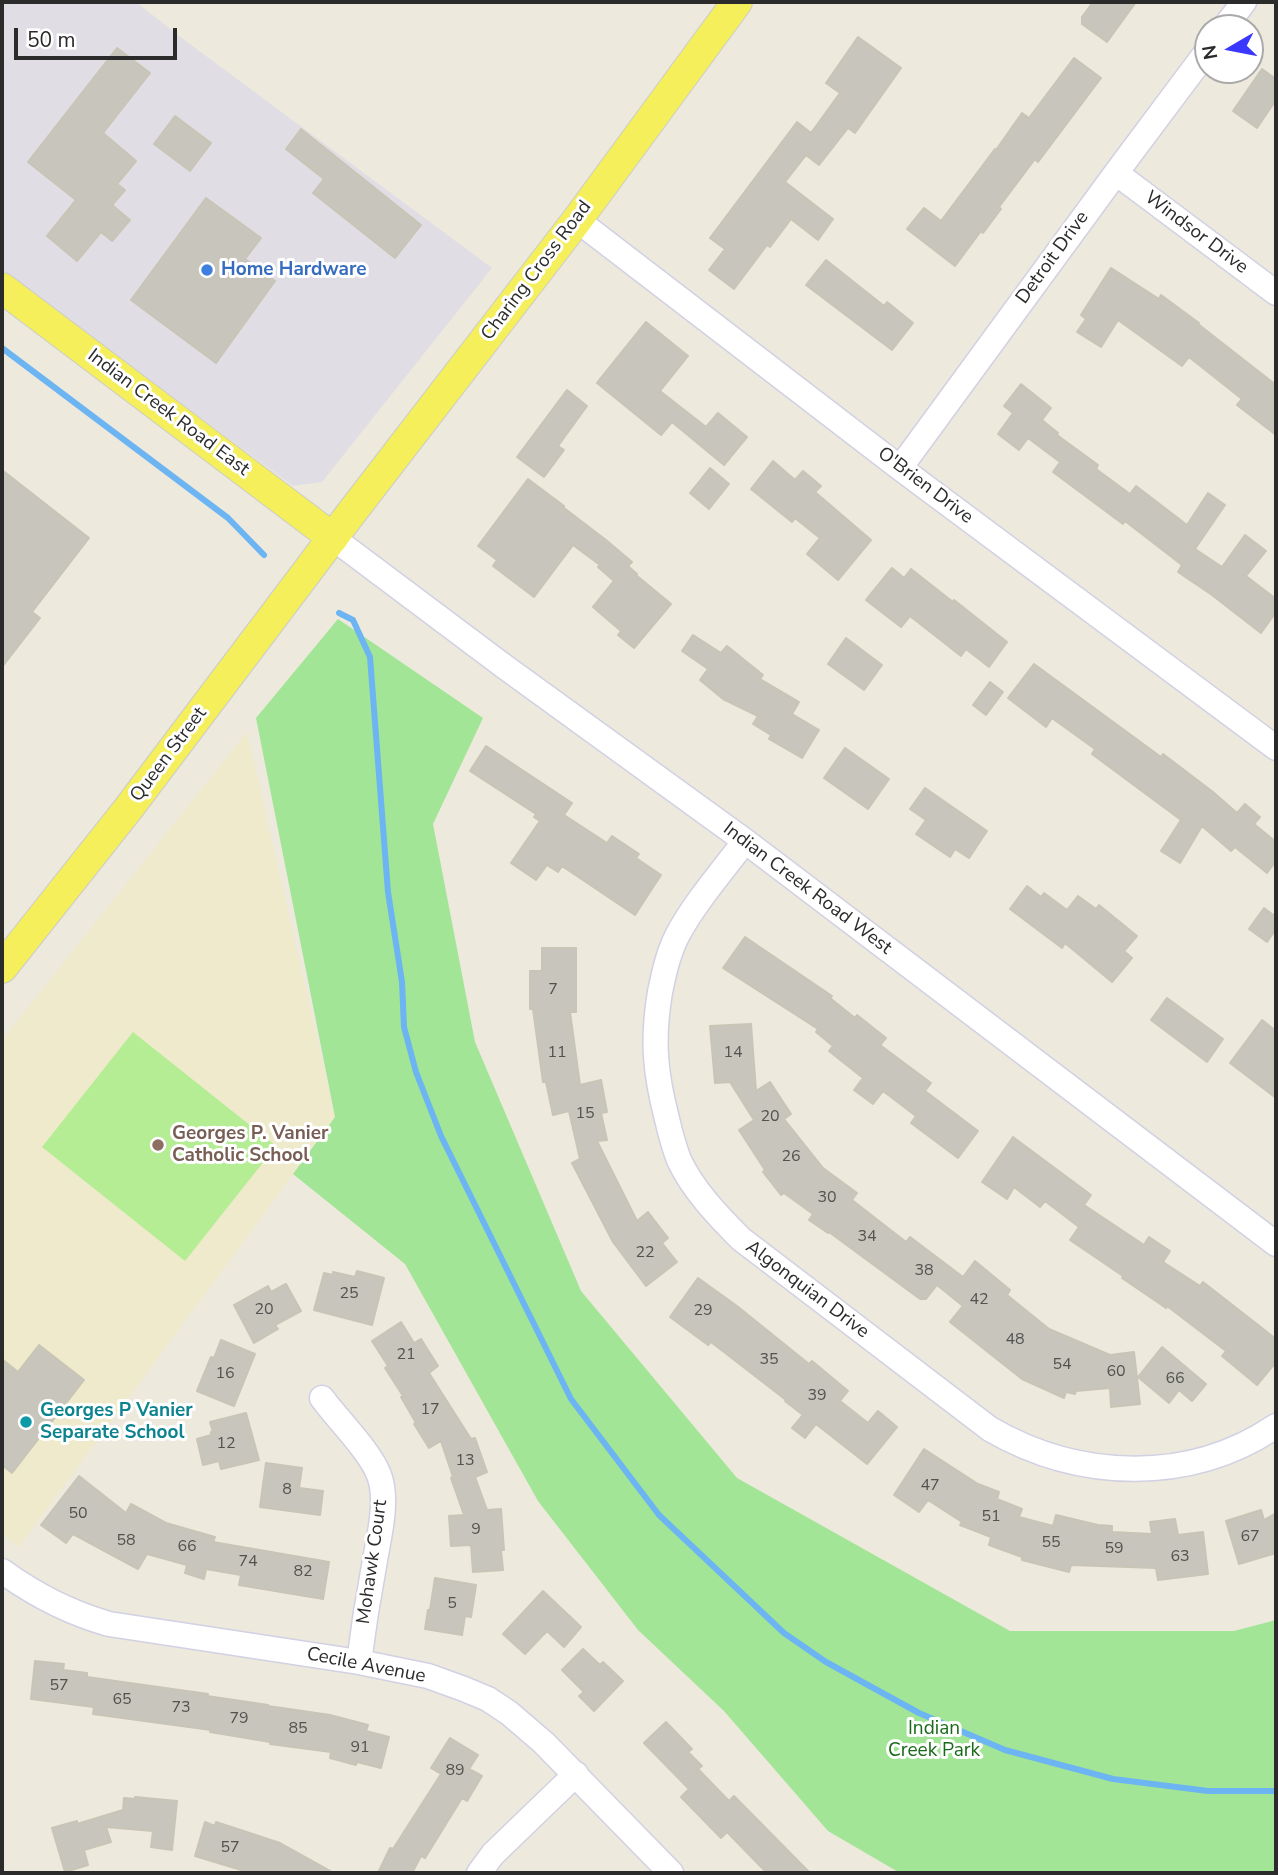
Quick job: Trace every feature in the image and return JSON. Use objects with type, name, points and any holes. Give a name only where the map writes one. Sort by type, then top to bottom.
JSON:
[{"type":"main road","name":"Charing Cross Road","points":[[333,538],[577,220],[737,2]]},
{"type":"main road","name":"Indian Creek Road East","points":[[2,288],[333,538]]},
{"type":"main road","name":"Queen Street","points":[[2,968],[128,809],[333,538]]},
{"type":"street","name":"Detroit Drive","points":[[900,468],[1194,69]]},
{"type":"street","name":"Windsor Drive","points":[[1116,173],[1276,293]]},
{"type":"street","name":"O'Brien Drive","points":[[577,220],[900,468],[1276,748]]},
{"type":"street","name":"Indian Creek Road West","points":[[333,538],[745,841],[1276,1244]]},
{"type":"street","name":"Algonquian Drive","points":[[745,841],[685,921],[675,939],[665,968],[654,1042],[661,1094],[679,1160],[717,1215],[763,1256],[990,1429],[1015,1444],[1045,1455],[1096,1467],[1157,1467],[1210,1457],[1247,1443],[1276,1426]]},
{"type":"street","name":"Mohawk Court","points":[[322,1398],[372,1462],[380,1476],[383,1489],[380,1530],[359,1662]]},
{"type":"street","name":"Cecile Avenue","points":[[2,1571],[61,1608],[85,1618],[109,1624],[359,1662],[428,1676],[488,1699],[544,1742],[671,1873]]},
{"type":"street","points":[[480,1873],[493,1854],[576,1774]]},
{"type":"shaded area","points":[[2,2],[136,2],[492,268],[322,482],[293,486],[2,271]]},
{"type":"shaded area","name":"Georges P. Vanier Catholic School","points":[[247,732],[335,1117],[19,1547],[2,1533],[2,1040]]},
{"type":"green space","name":"Indian Creek Park","points":[[338,619],[483,718],[433,824],[475,1042],[581,1291],[737,1478],[1010,1631],[1234,1631],[1276,1620],[1276,1873],[900,1873],[828,1831],[724,1711],[638,1630],[538,1501],[405,1264],[293,1174],[335,1117],[256,718]]},
{"type":"green space","points":[[133,1032],[276,1146],[185,1261],[42,1147]]},
{"type":"building","points":[[1093,2],[1136,2],[1107,42],[1082,24],[1082,17]]},
{"type":"building","points":[[858,37],[901,68],[855,133],[848,128],[819,165],[806,155],[785,182],[833,219],[818,240],[791,219],[770,247],[767,245],[734,289],[709,270],[725,249],[710,238],[797,122],[811,133],[840,93],[826,83]]},
{"type":"building","points":[[117,48],[150,73],[103,133],[136,161],[117,184],[125,190],[112,205],[130,220],[112,241],[101,232],[77,261],[47,236],[76,200],[28,162]]},
{"type":"building","points":[[1074,58],[1101,78],[1038,162],[1035,159],[999,207],[1001,209],[955,266],[907,229],[924,208],[941,221],[1022,113],[1029,118]]},
{"type":"building","points":[[1264,70],[1276,79],[1276,100],[1257,128],[1233,111],[1252,84],[1264,84]]},
{"type":"building","points":[[175,116],[211,143],[190,171],[154,144]]},
{"type":"building","points":[[301,129],[421,225],[395,258],[313,193],[324,179],[286,149]]},
{"type":"building","name":"Home Hardware","points":[[206,198],[261,238],[245,259],[275,281],[216,363],[131,300]]},
{"type":"building","points":[[826,260],[884,306],[887,302],[913,323],[892,350],[806,285]]},
{"type":"building","points":[[1111,268],[1159,299],[1161,295],[1276,385],[1276,435],[1237,405],[1242,399],[1189,357],[1182,366],[1118,320],[1101,347],[1077,332],[1086,319],[1081,315]]},
{"type":"building","points":[[646,322],[688,356],[660,391],[706,427],[718,413],[747,437],[724,465],[672,422],[661,435],[597,383]]},
{"type":"building","points":[[1021,384],[1051,408],[1042,420],[1058,433],[1057,435],[1098,465],[1096,469],[1130,494],[1136,486],[1187,525],[1208,493],[1225,505],[1195,549],[1222,567],[1245,535],[1266,551],[1246,576],[1276,599],[1276,612],[1261,633],[1178,572],[1182,565],[1125,521],[1123,524],[1053,472],[1060,462],[1028,438],[1019,450],[998,434],[1013,413],[1004,406]]},
{"type":"building","points":[[567,390],[587,406],[558,446],[564,450],[544,477],[517,457]]},
{"type":"building","points":[[773,461],[795,480],[803,471],[821,486],[815,492],[871,540],[838,580],[807,554],[820,538],[795,518],[792,522],[751,489]]},
{"type":"building","points":[[710,468],[729,484],[709,509],[690,493]]},
{"type":"building","points":[[2,470],[89,538],[32,612],[40,618],[2,667]]},
{"type":"building","points":[[528,479],[632,562],[628,566],[636,575],[671,604],[634,648],[618,635],[621,631],[593,607],[614,581],[598,567],[600,565],[573,545],[534,597],[493,566],[497,560],[478,546]]},
{"type":"building","points":[[892,568],[904,578],[911,569],[1007,642],[989,667],[966,649],[961,656],[910,616],[901,627],[866,600]]},
{"type":"building","points":[[693,635],[721,653],[727,646],[763,675],[760,679],[799,702],[792,714],[819,730],[802,758],[769,739],[771,735],[753,724],[758,716],[723,699],[700,680],[708,669],[682,651]]},
{"type":"building","points":[[846,638],[882,665],[864,690],[828,664]]},
{"type":"building","points":[[1034,664],[1161,757],[1163,754],[1237,813],[1245,804],[1260,817],[1254,824],[1276,842],[1276,861],[1267,873],[1235,847],[1231,851],[1202,826],[1180,863],[1161,851],[1181,820],[1092,754],[1095,749],[1052,718],[1046,727],[1008,698]]},
{"type":"building","points":[[990,682],[1003,692],[986,715],[973,705]]},
{"type":"building","points":[[486,746],[572,803],[564,815],[607,843],[612,836],[639,854],[636,858],[661,875],[635,915],[562,866],[558,872],[547,865],[536,880],[511,863],[540,821],[534,817],[536,814],[470,771]]},
{"type":"building","points":[[845,748],[889,779],[868,809],[824,778]]},
{"type":"building","points":[[925,788],[987,831],[969,858],[955,849],[950,857],[916,834],[926,820],[910,809]]},
{"type":"building","points":[[1027,886],[1041,897],[1044,893],[1067,910],[1078,896],[1096,909],[1099,905],[1137,936],[1124,951],[1132,958],[1112,982],[1065,943],[1062,948],[1010,909]]},
{"type":"building","points":[[1264,908],[1276,917],[1276,929],[1267,942],[1249,929]]},
{"type":"building","points":[[745,937],[832,996],[830,998],[855,1018],[857,1015],[886,1038],[880,1045],[931,1083],[925,1091],[978,1131],[958,1158],[911,1123],[916,1116],[883,1091],[873,1104],[854,1090],[863,1078],[829,1051],[833,1046],[816,1032],[818,1029],[723,968]]},
{"type":"building","points":[[542,948],[576,948],[576,1012],[570,1012],[580,1085],[601,1080],[607,1112],[601,1113],[607,1140],[597,1141],[637,1221],[648,1212],[668,1238],[662,1243],[677,1262],[646,1286],[613,1242],[572,1163],[580,1159],[569,1111],[553,1115],[546,1082],[543,1082],[533,1009],[530,1009],[530,971],[542,971]]},
{"type":"building","points":[[1167,998],[1223,1039],[1207,1062],[1151,1020]]},
{"type":"building","points":[[1262,1020],[1276,1031],[1276,1098],[1230,1063]]},
{"type":"building","points":[[751,1024],[756,1091],[770,1082],[791,1114],[784,1119],[823,1168],[857,1193],[852,1200],[906,1242],[910,1237],[963,1277],[975,1261],[1010,1290],[1007,1295],[1049,1329],[1110,1355],[1134,1352],[1140,1404],[1111,1407],[1110,1388],[1076,1391],[1075,1394],[1066,1392],[1064,1398],[1022,1379],[950,1322],[963,1306],[937,1285],[926,1299],[920,1299],[809,1220],[813,1214],[784,1193],[781,1195],[763,1172],[765,1170],[739,1130],[754,1120],[730,1082],[715,1083],[710,1026]]},
{"type":"building","points":[[1013,1137],[1091,1195],[1084,1205],[1144,1245],[1149,1237],[1170,1251],[1163,1262],[1200,1286],[1203,1282],[1276,1339],[1276,1362],[1257,1385],[1222,1356],[1226,1351],[1167,1306],[1166,1308],[1070,1240],[1079,1227],[1045,1201],[1040,1207],[1014,1187],[1007,1199],[982,1182]]},
{"type":"building","points":[[357,1271],[384,1278],[372,1325],[314,1310],[324,1273],[333,1275],[333,1272],[355,1277]]},
{"type":"building","points":[[698,1278],[809,1364],[812,1361],[848,1391],[840,1401],[868,1423],[878,1411],[897,1427],[867,1464],[816,1424],[805,1438],[792,1428],[803,1415],[711,1342],[708,1345],[670,1317]]},
{"type":"building","points":[[286,1284],[301,1311],[275,1325],[278,1329],[254,1343],[234,1305],[268,1286],[271,1292]]},
{"type":"building","points":[[401,1322],[414,1343],[421,1339],[438,1366],[429,1373],[471,1439],[475,1438],[487,1472],[475,1477],[487,1510],[501,1509],[503,1570],[473,1572],[471,1545],[451,1546],[449,1516],[464,1515],[441,1441],[429,1448],[414,1424],[416,1423],[401,1397],[403,1396],[385,1368],[388,1366],[372,1341]]},
{"type":"building","points":[[221,1340],[255,1354],[234,1406],[197,1391]]},
{"type":"building","name":"Georges P Vanier Separate School","points":[[39,1345],[84,1380],[12,1473],[2,1465],[2,1359],[18,1372]]},
{"type":"building","points":[[1162,1347],[1206,1384],[1192,1401],[1179,1390],[1169,1403],[1138,1377]]},
{"type":"building","points":[[246,1413],[259,1460],[221,1469],[219,1461],[203,1465],[197,1439],[211,1435],[213,1432],[210,1422]]},
{"type":"building","points":[[924,1449],[978,1484],[999,1492],[997,1499],[1022,1509],[1019,1517],[1053,1526],[1056,1515],[1112,1526],[1112,1532],[1152,1534],[1150,1522],[1175,1519],[1178,1535],[1203,1532],[1208,1574],[1158,1580],[1156,1568],[1071,1565],[1069,1572],[1022,1560],[1022,1557],[989,1545],[991,1537],[960,1525],[962,1522],[928,1500],[919,1512],[894,1495]]},
{"type":"building","points":[[266,1463],[302,1468],[299,1488],[323,1491],[320,1515],[260,1507]]},
{"type":"building","points":[[79,1476],[126,1513],[131,1504],[166,1523],[215,1537],[213,1542],[329,1562],[323,1599],[239,1585],[241,1575],[206,1569],[204,1579],[185,1573],[187,1565],[147,1554],[138,1569],[73,1534],[66,1543],[41,1525]]},
{"type":"building","points":[[1261,1510],[1264,1520],[1276,1513],[1276,1553],[1239,1564],[1226,1521]]},
{"type":"building","points":[[435,1578],[476,1585],[471,1617],[465,1616],[462,1635],[425,1629]]},
{"type":"building","points":[[543,1591],[581,1627],[564,1647],[547,1631],[525,1654],[503,1634]]},
{"type":"building","points":[[583,1649],[600,1665],[603,1662],[623,1681],[594,1711],[579,1696],[584,1692],[562,1670]]},
{"type":"building","points":[[35,1661],[64,1664],[63,1670],[87,1673],[87,1677],[208,1694],[207,1696],[330,1715],[368,1725],[366,1731],[389,1737],[381,1768],[330,1758],[331,1752],[270,1744],[210,1732],[211,1730],[93,1714],[94,1707],[31,1699]]},
{"type":"building","points":[[666,1722],[692,1749],[688,1752],[702,1766],[698,1769],[729,1801],[734,1796],[810,1873],[767,1873],[727,1832],[721,1838],[681,1797],[689,1789],[644,1743]]},
{"type":"building","points":[[450,1738],[478,1755],[469,1769],[482,1776],[467,1801],[462,1798],[425,1858],[421,1856],[412,1873],[378,1873],[390,1848],[393,1849],[441,1774],[431,1768]]},
{"type":"building","points":[[124,1798],[177,1801],[172,1850],[151,1847],[153,1831],[106,1827],[111,1842],[84,1850],[88,1865],[65,1872],[52,1828],[77,1821],[77,1824],[123,1810]]},
{"type":"building","points":[[205,1822],[215,1826],[216,1822],[280,1843],[334,1873],[251,1873],[195,1856]]},
{"type":"waterway","points":[[2,348],[228,518],[264,555]]},
{"type":"waterway","points":[[339,613],[353,620],[370,657],[388,892],[402,982],[404,1027],[416,1072],[441,1136],[571,1399],[659,1515],[784,1633],[826,1662],[919,1713],[1005,1750],[1113,1779],[1208,1791],[1276,1791]]},
{"type":"place","name":"Home Hardware","points":[[207,270]]},
{"type":"place","name":"Georges P. Vanier Catholic School","points":[[158,1145]]},
{"type":"place","name":"Georges P Vanier Separate School","points":[[26,1422]]}]
